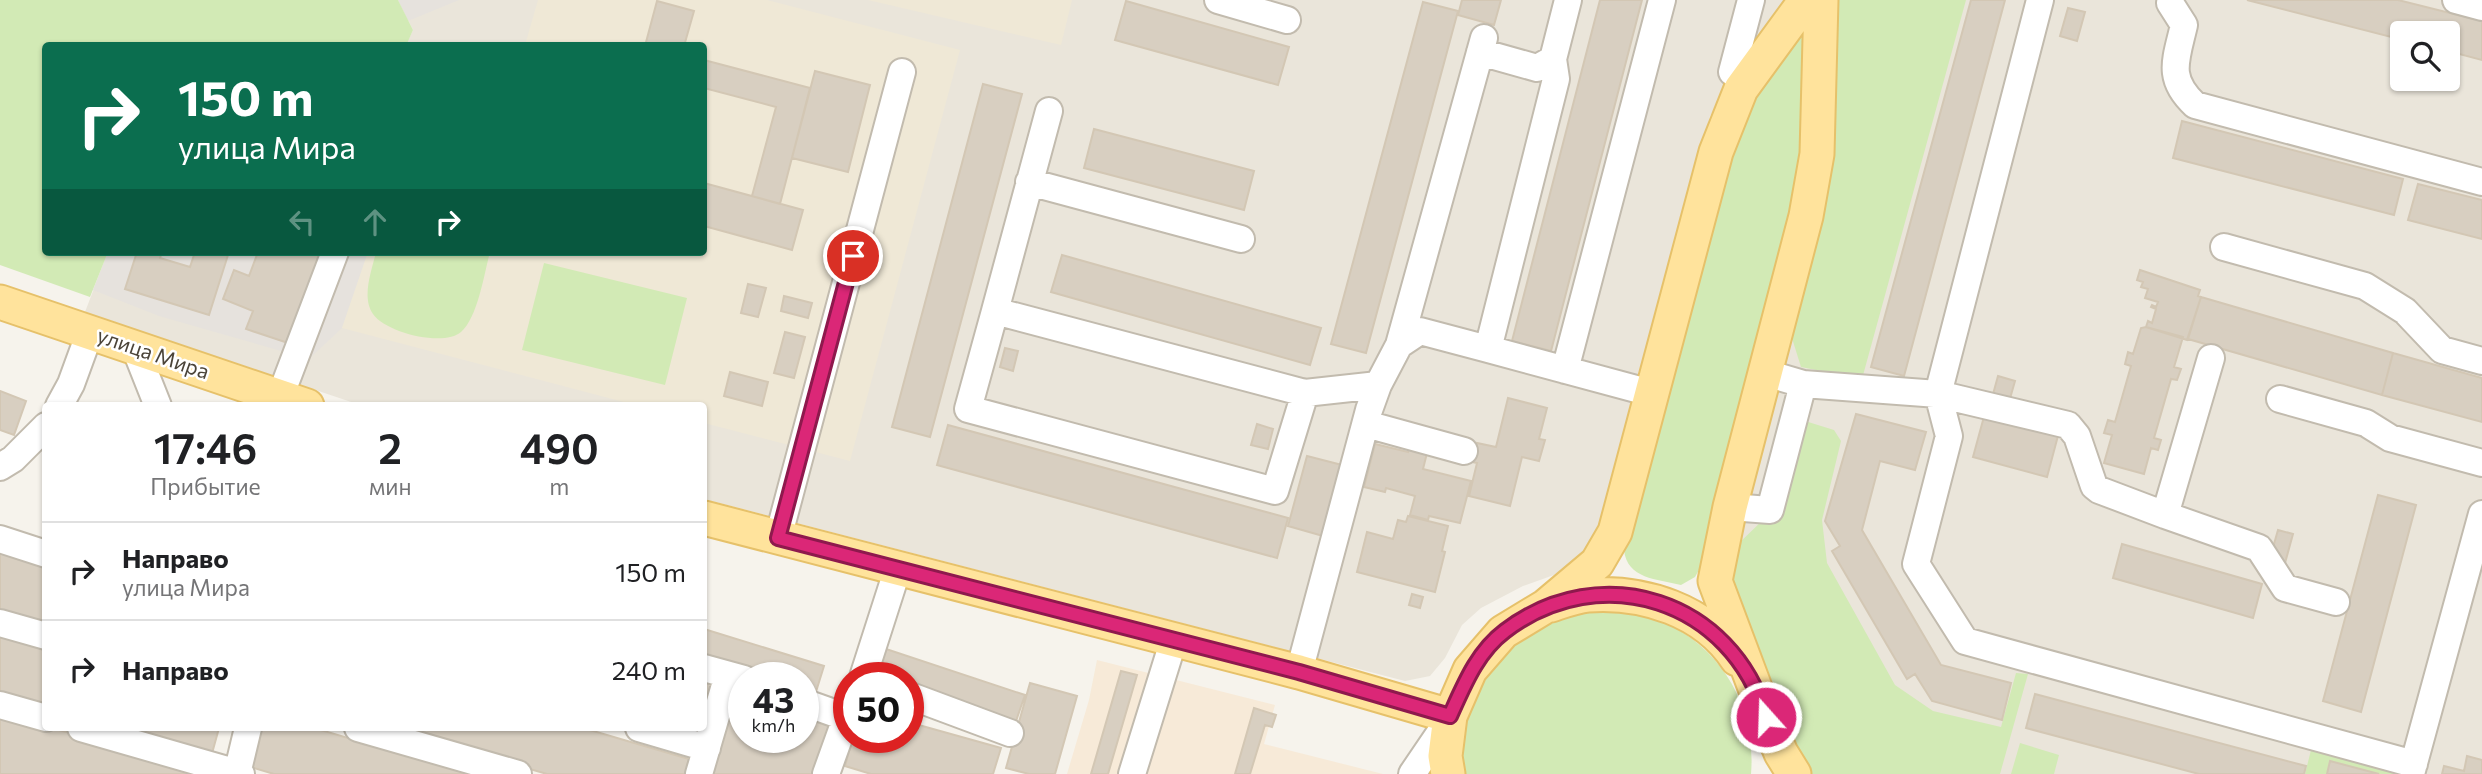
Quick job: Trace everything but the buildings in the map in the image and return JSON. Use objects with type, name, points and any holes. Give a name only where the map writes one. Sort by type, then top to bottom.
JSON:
[{"type":"main road","points":[[1448,774],[1446,756],[1450,716],[1470,670],[1503,632],[1546,606],[1597,563],[1615,532],[1716,152],[1741,89],[1806,0]]},
{"type":"main road","points":[[1794,774],[1781,753],[1766,717],[1715,581],[1730,507],[1806,216],[1816,154],[1821,0]]},
{"type":"main road","name":"улица Мира","points":[[0,302],[293,402]]},
{"type":"main road","points":[[707,519],[1299,672],[1450,716]]},
{"type":"main road","points":[[1546,606],[1585,595],[1626,594],[1665,604],[1701,623],[1712,632],[1731,650],[1754,684]]},
{"type":"main road","points":[[1766,717],[1770,760],[1768,774]]},
{"type":"street","points":[[1218,0],[1287,20]]},
{"type":"street","points":[[1488,349],[1556,79],[1553,58],[1568,0]]},
{"type":"street","points":[[1565,370],[1662,0]]},
{"type":"street","points":[[1732,72],[1751,0]]},
{"type":"street","points":[[2040,0],[1938,394],[1949,436],[1916,564],[1965,641],[2413,769],[2482,514]]},
{"type":"street","points":[[2456,0],[2482,7]]},
{"type":"street","points":[[2168,1],[2184,25],[2175,68],[2179,91],[2194,105],[2482,182]]},
{"type":"street","points":[[1299,672],[1366,424],[1378,385],[1399,345],[1482,45],[1537,68],[1553,58]]},
{"type":"street","points":[[778,538],[902,72]]},
{"type":"street","points":[[1049,111],[968,409],[1275,491],[1305,393]]},
{"type":"street","points":[[1029,182],[1241,239]]},
{"type":"street","points":[[2224,247],[2365,286],[2405,311],[2442,350],[2482,361]]},
{"type":"street","points":[[293,402],[334,256]]},
{"type":"street","points":[[995,311],[1305,393],[1378,385]]},
{"type":"street","points":[[1399,345],[1420,331],[1651,393]]},
{"type":"street","points":[[61,402],[71,384],[90,332]]},
{"type":"street","points":[[135,348],[156,402]]},
{"type":"street","points":[[2165,514],[2211,358]]},
{"type":"street","points":[[1766,373],[1803,384],[1938,394],[2068,425],[2077,436],[2094,486],[2099,491],[2259,548],[2285,588],[2336,602]]},
{"type":"street","points":[[1730,507],[1770,510],[1803,384]]},
{"type":"street","points":[[2280,399],[2366,423],[2390,438],[2482,463]]},
{"type":"street","points":[[1366,424],[1464,451]]},
{"type":"street","points":[[0,467],[13,459],[42,430]]},
{"type":"street","points":[[0,539],[42,553]]},
{"type":"street","points":[[868,662],[898,568]]},
{"type":"street","points":[[0,623],[42,635]]},
{"type":"street","points":[[1132,774],[1174,639]]},
{"type":"street","points":[[699,774],[725,674]]},
{"type":"street","points":[[924,701],[1010,733]]},
{"type":"street","points":[[0,705],[42,717]]},
{"type":"street","points":[[1412,774],[1450,716]]},
{"type":"street","points":[[91,731],[239,774],[247,731]]},
{"type":"street","points":[[369,731],[518,774]]},
{"type":"street","points":[[649,731],[707,748]]},
{"type":"street","points":[[830,773],[836,753]]},
{"type":"shaded area","points":[[398,0],[1790,0],[1710,116],[1599,531],[1583,557],[1565,571],[1523,586],[1481,608],[1462,625],[1445,658],[1430,676],[1405,681],[707,500],[707,402],[351,402],[85,312],[106,256],[707,256],[707,42],[407,42],[413,30]]},
{"type":"shaded area","points":[[398,0],[459,0],[408,21]]},
{"type":"shaded area","points":[[538,0],[767,0],[960,50],[850,461],[707,424],[707,402],[624,402],[342,328],[367,256],[707,256],[707,42],[526,42]]},
{"type":"shaded area","points":[[868,0],[1072,0],[1061,45]]},
{"type":"shaded area","points":[[1833,0],[2482,0],[2482,774],[1800,774],[1786,705],[1730,607],[1735,547],[1827,198]]},
{"type":"shaded area","points":[[106,256],[367,256],[342,328],[309,359],[159,316],[93,290]]},
{"type":"shaded area","points":[[1097,660],[1275,705],[1264,744],[1383,774],[1067,774],[1089,700]]},
{"type":"green space","points":[[0,0],[398,0],[413,30],[408,42],[42,42],[42,256],[106,256],[90,297],[0,265]]},
{"type":"green space","points":[[1833,0],[1966,0],[1862,379],[1801,367],[1791,335],[1827,198]]},
{"type":"green space","points":[[1806,21],[1803,166],[1699,570],[1695,577],[1681,585],[1653,579],[1631,567],[1624,550],[1742,116]]},
{"type":"green space","points":[[375,256],[489,256],[472,316],[461,332],[453,336],[416,336],[380,321],[370,307],[368,283]]},
{"type":"green space","points":[[544,263],[687,298],[665,385],[522,350]]},
{"type":"green space","points":[[1805,421],[1834,430],[1841,441],[1822,520],[1827,563],[1895,685],[1933,711],[2001,727],[2016,673],[2028,674],[2000,774],[1800,774],[1786,705],[1730,607],[1735,547],[1766,517]]},
{"type":"green space","points":[[1618,611],[1654,619],[1675,628],[1694,640],[1724,671],[1735,689],[1749,730],[1751,774],[1465,774],[1463,749],[1466,724],[1474,700],[1501,658],[1541,627],[1584,613]]},
{"type":"green space","points":[[2020,743],[2059,755],[2054,774],[2011,774]]},
{"type":"green space","points":[[2311,750],[2396,774],[2305,774]]},
{"type":"route","points":[[853,256],[778,538],[1299,672],[1450,716],[1470,670],[1503,632],[1546,606],[1585,595],[1626,594],[1665,604],[1701,623],[1731,650],[1754,684],[1766,717]]}]
